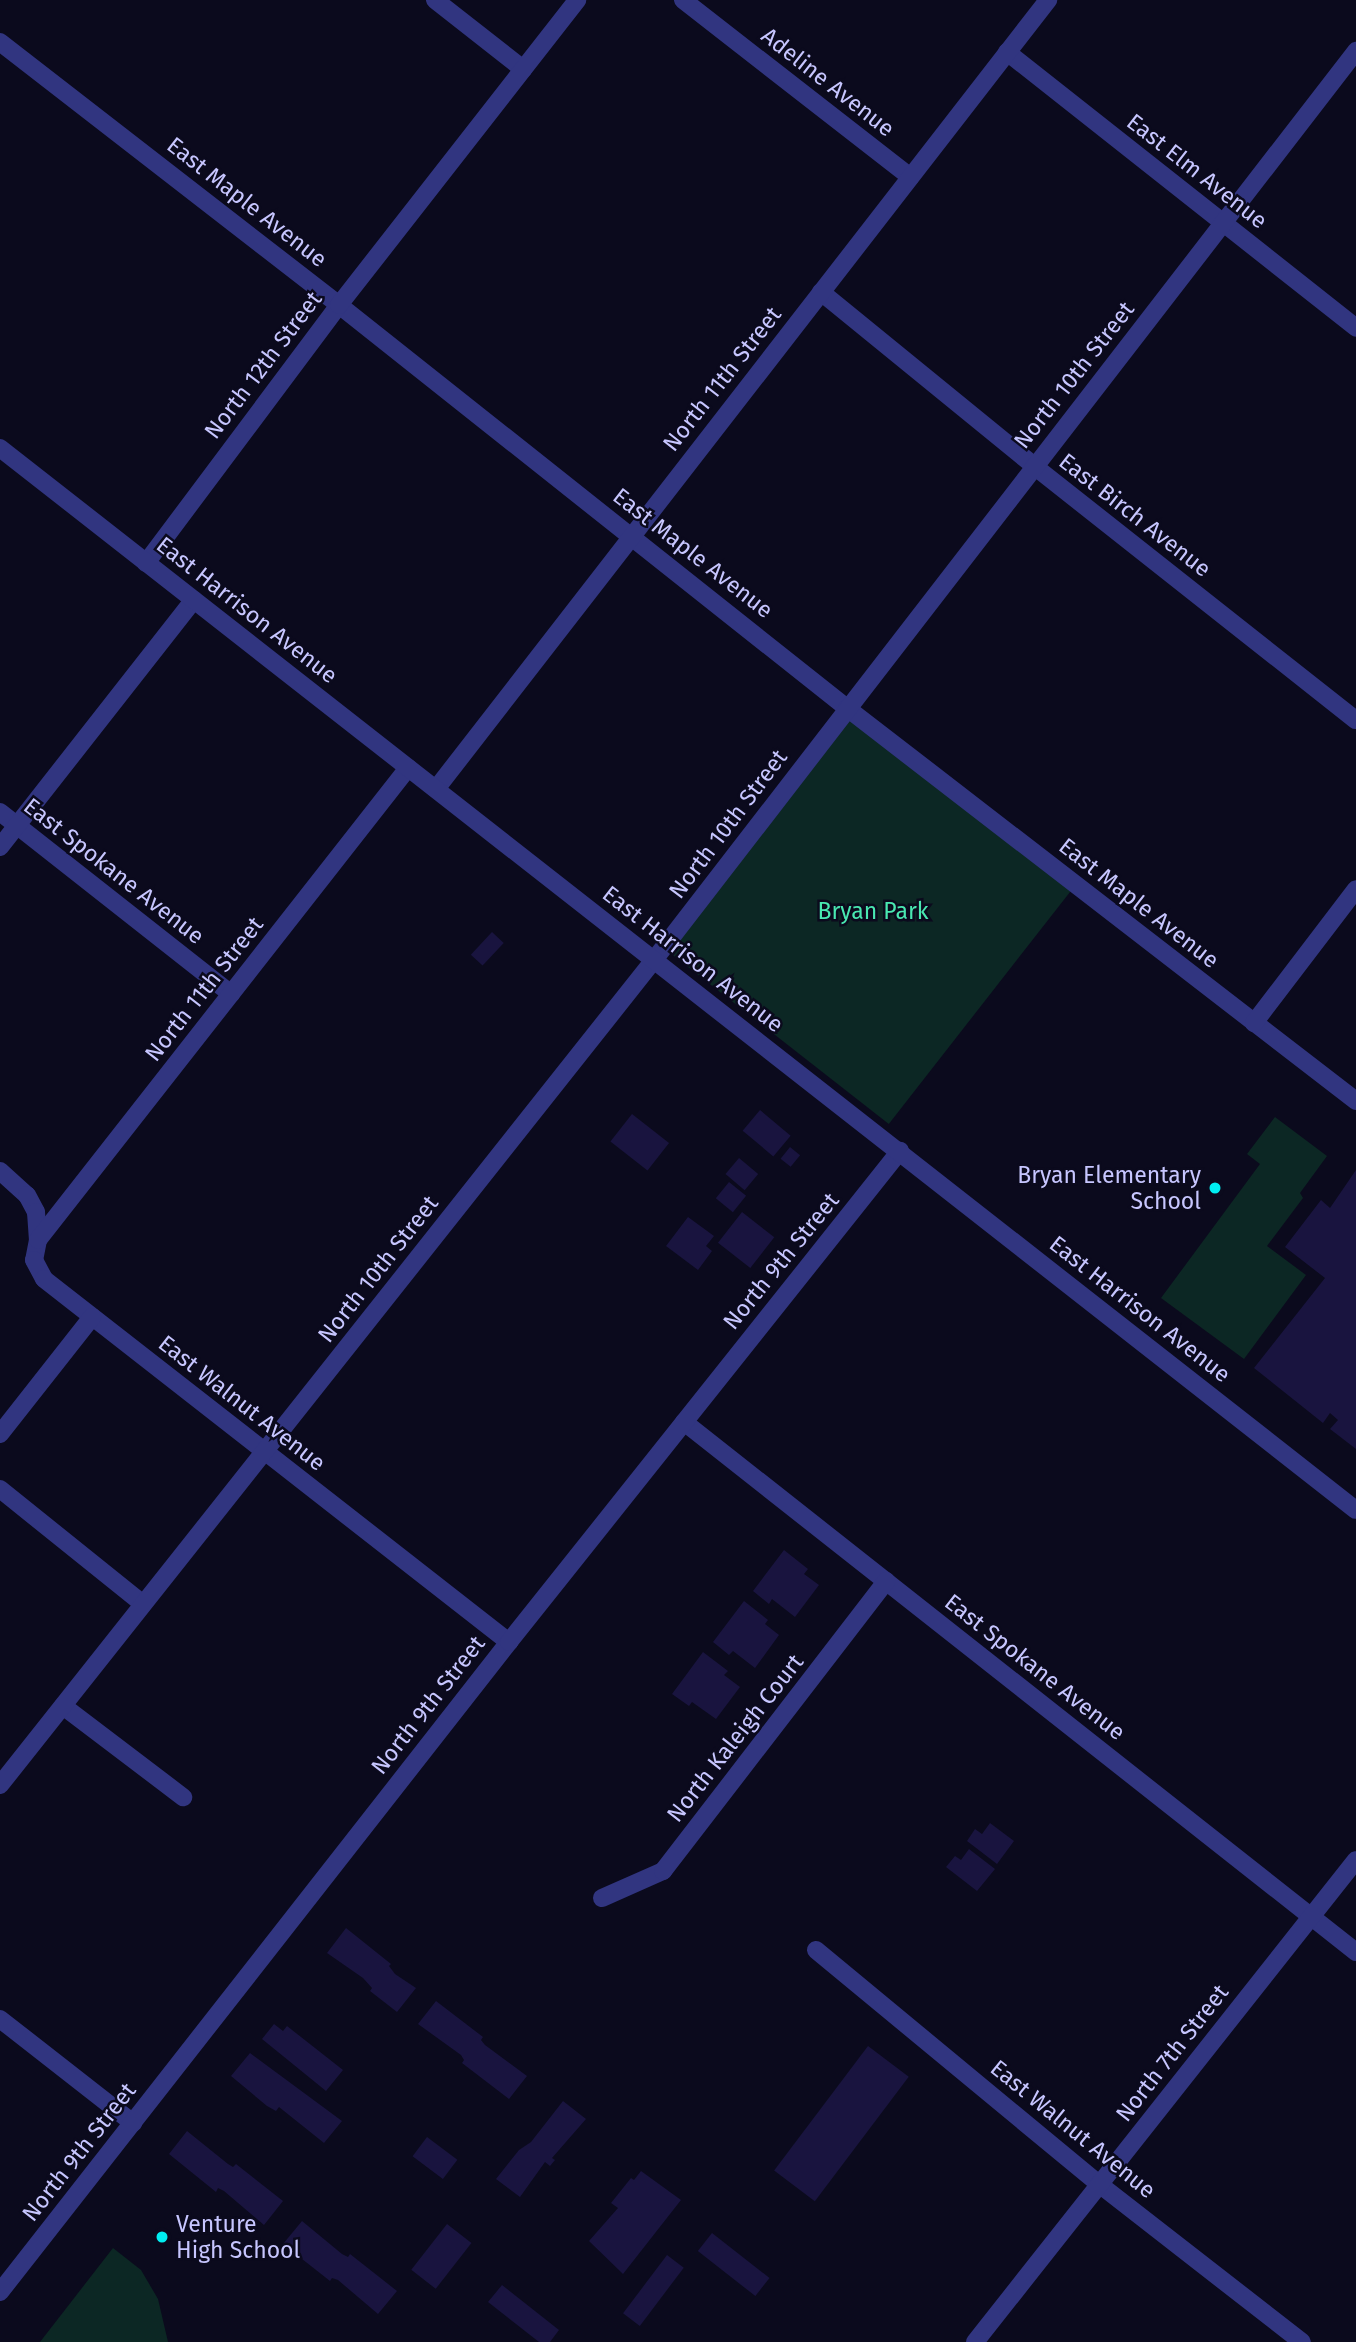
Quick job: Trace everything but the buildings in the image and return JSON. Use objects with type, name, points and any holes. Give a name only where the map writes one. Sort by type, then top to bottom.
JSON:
[{"type":"street","points":[[435,0],[523,69]]},
{"type":"street","name":"North 12th Street","points":[[146,563],[339,305],[577,0]]},
{"type":"street","name":"Adeline Avenue","points":[[683,0],[910,177]]},
{"type":"street","name":"North 11th Street","points":[[436,789],[1048,0]]},
{"type":"street","name":"East Maple Avenue","points":[[0,42],[339,305],[847,708],[1356,1101]]},
{"type":"street","name":"North 10th Street","points":[[0,1785],[654,960],[1356,51]]},
{"type":"street","name":"East Elm Avenue","points":[[1007,52],[1356,328]]},
{"type":"street","name":"East Birch Avenue","points":[[821,292],[1034,466],[1356,720]]},
{"type":"street","name":"East Harrison Avenue","points":[[0,448],[1356,1510]]},
{"type":"street","points":[[0,847],[194,600]]},
{"type":"street","name":"North 11th Street","points":[[37,1240],[408,768]]},
{"type":"street","name":"East Spokane Avenue","points":[[0,812],[231,994]]},
{"type":"street","points":[[1254,1023],[1356,889]]},
{"type":"street","name":"North 9th Street","points":[[0,2292],[509,1642],[900,1151]]},
{"type":"street","name":"East Walnut Avenue","points":[[0,1171],[27,1195],[36,1212],[37,1240],[34,1259],[44,1279],[509,1642]]},
{"type":"street","points":[[0,1434],[92,1317]]},
{"type":"street","name":"East Spokane Avenue","points":[[684,1422],[1356,1952]]},
{"type":"street","points":[[0,1489],[142,1603]]},
{"type":"street","name":"North Kaleigh Court","points":[[601,1898],[663,1871],[886,1581]]},
{"type":"street","points":[[63,1706],[183,1797]]},
{"type":"street","name":"North 7th Street","points":[[975,2342],[1356,1860]]},
{"type":"street","name":"East Walnut Avenue","points":[[816,1950],[1099,2184],[1302,2342]]},
{"type":"street","points":[[0,2019],[133,2123]]},
{"type":"green space","name":"Bryan Park","points":[[847,708],[1075,886],[889,1124],[661,946]]},
{"type":"green space","points":[[1275,1117],[1327,1156],[1300,1193],[1303,1198],[1267,1246],[1306,1275],[1244,1359],[1161,1298],[1260,1164],[1247,1154]]},
{"type":"green space","points":[[113,2248],[141,2270],[158,2299],[168,2342],[40,2342]]},
{"type":"place","name":"Bryan Elementary School","points":[[1215,1188]]},
{"type":"place","name":"Venture High School","points":[[162,2237]]}]
